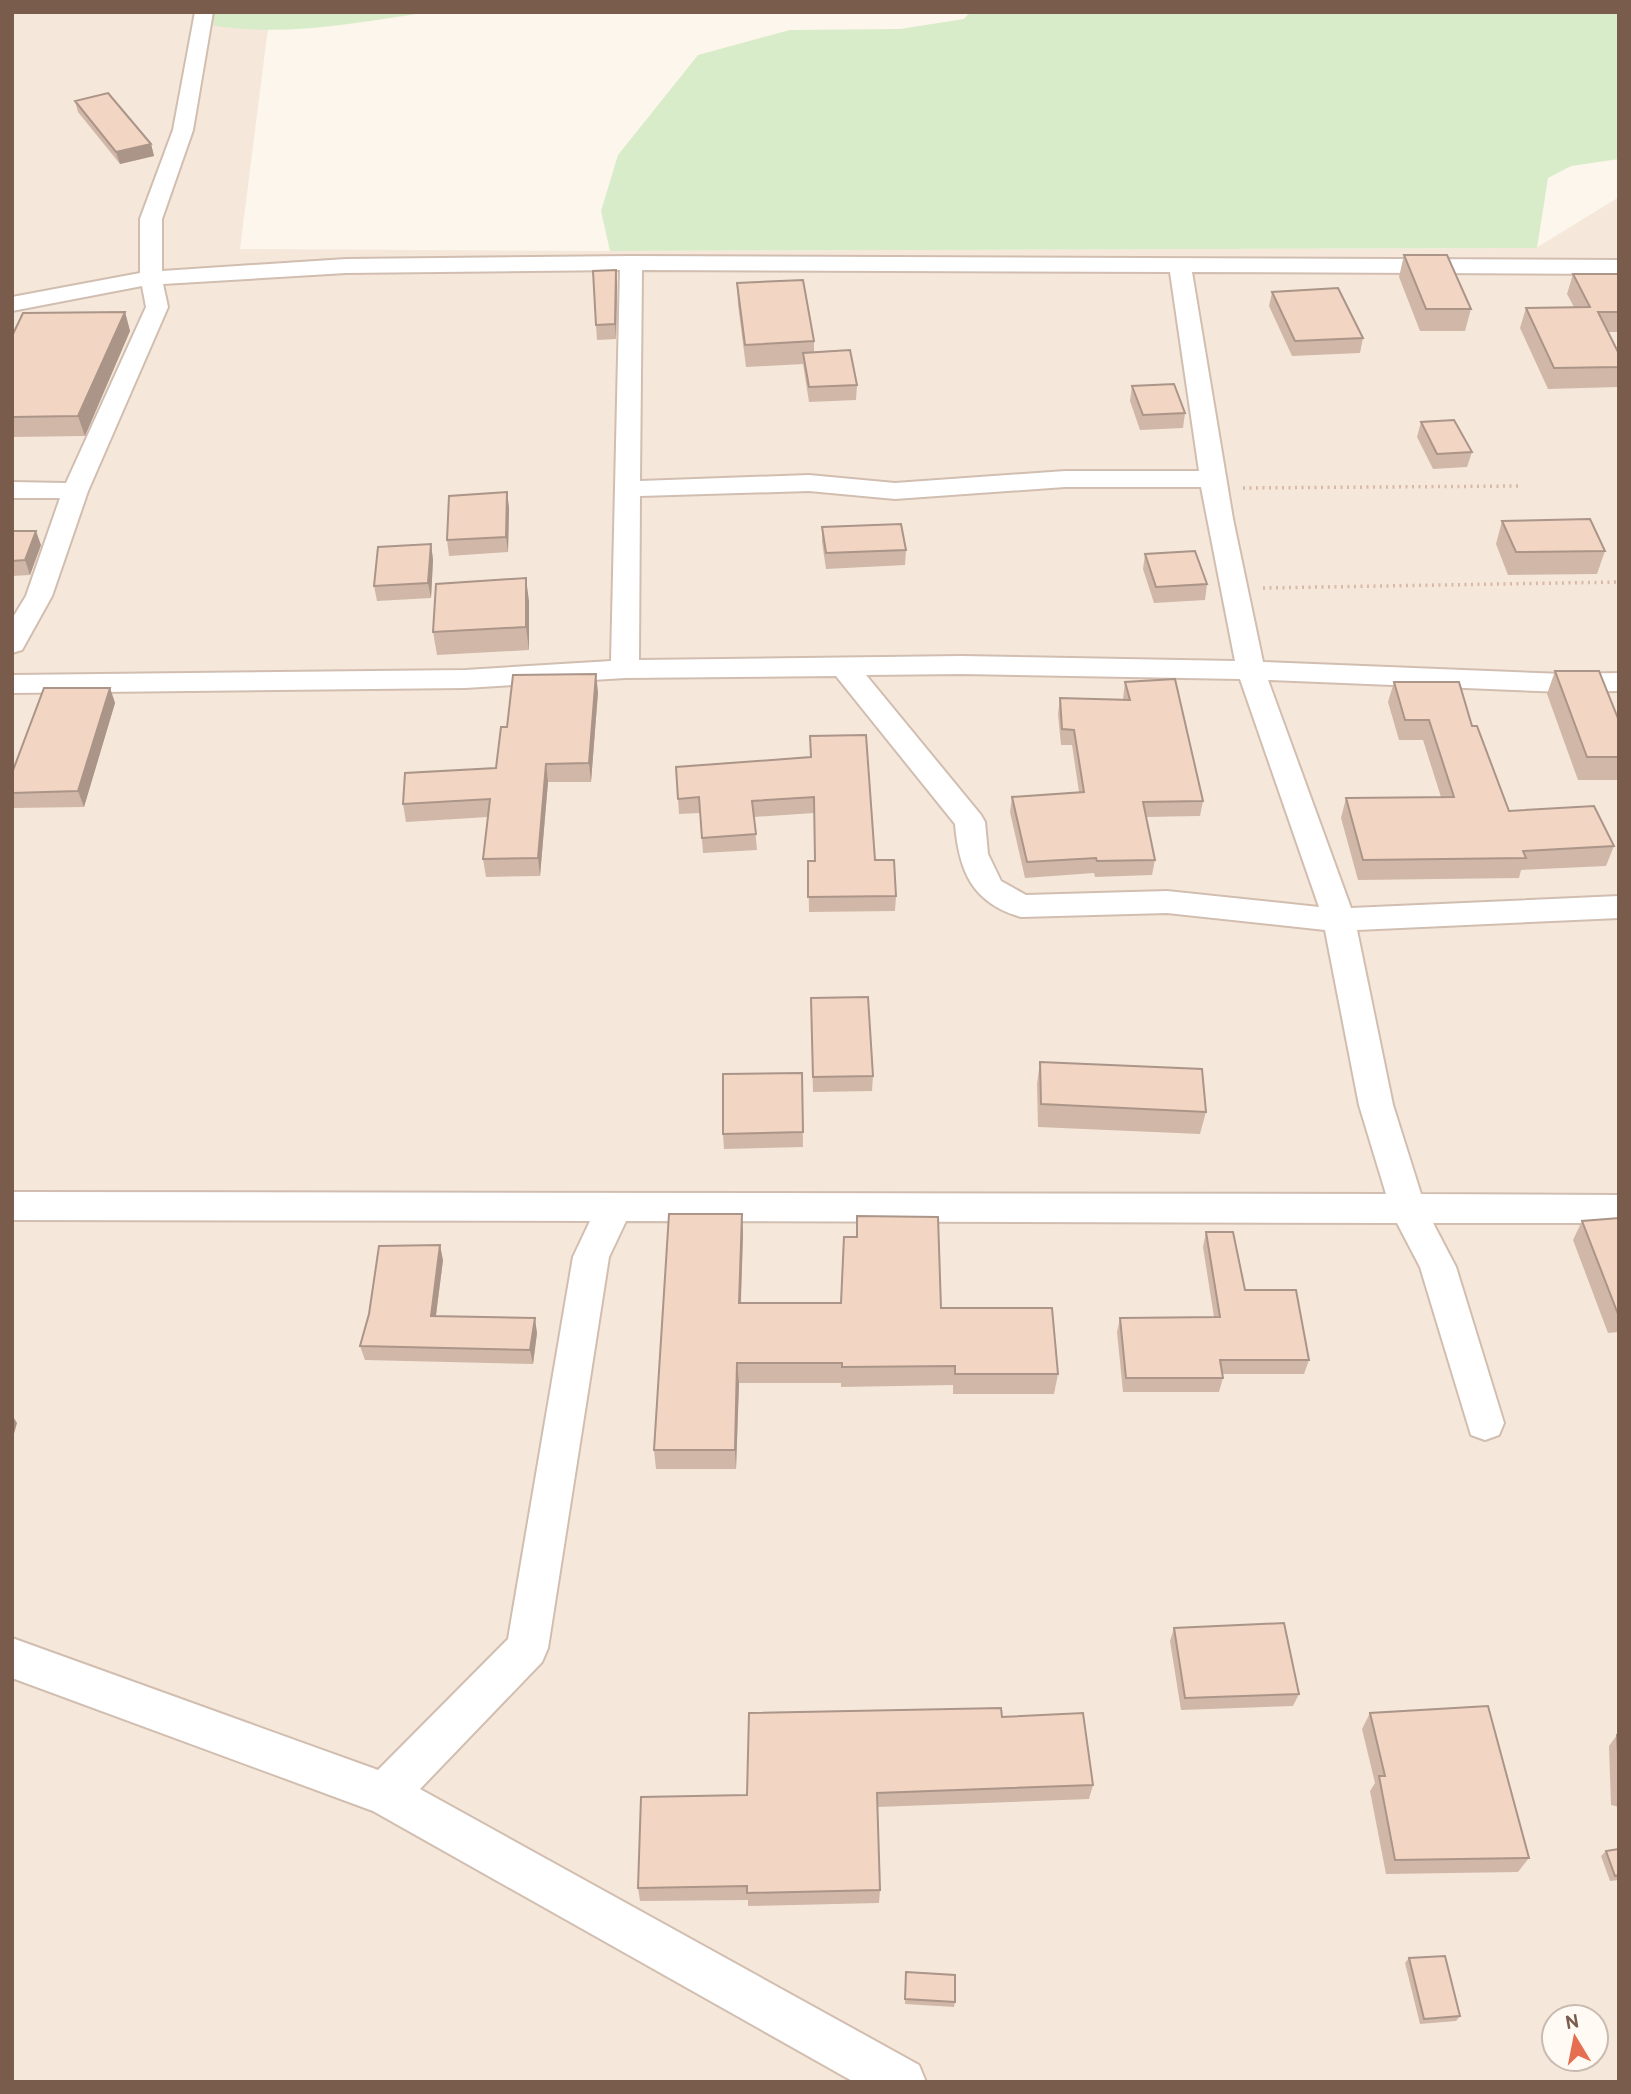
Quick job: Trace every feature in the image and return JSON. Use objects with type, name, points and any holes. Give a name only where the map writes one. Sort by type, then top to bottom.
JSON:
[{"type":"street","points":[[12,644],[39,596],[75,491],[157,307],[151,278],[151,219],[183,130],[204,12]]},
{"type":"street","points":[[625,669],[631,263]]},
{"type":"street","points":[[12,304],[151,278],[345,266],[631,263],[1619,267]]},
{"type":"street","points":[[1180,265],[1212,484],[1231,589],[1251,670],[1339,920],[1376,1105],[1408,1209],[1438,1267],[1485,1423]]},
{"type":"street","points":[[628,489],[809,483],[895,491],[1065,480],[1212,484]]},
{"type":"street","points":[[12,490],[75,491]]},
{"type":"street","points":[[12,684],[465,679],[625,669],[962,665],[1251,670],[1564,683],[1619,682]]},
{"type":"street","points":[[844,667],[970,822],[973,853],[989,888],[1021,906],[1167,902],[1339,920],[1619,907]]},
{"type":"street","points":[[12,1206],[1619,1209]]},
{"type":"street","points":[[384,1794],[527,1648],[591,1257],[615,1207]]},
{"type":"street","points":[[12,1658],[384,1794],[902,2082]]},
{"type":"path","points":[[1212,484],[1519,486]]},
{"type":"path","points":[[1231,589],[1619,582]]},
{"type":"shaded area","points":[[12,12],[270,12],[240,249],[610,251],[1536,248],[1619,197],[1619,2082],[12,2082]]},
{"type":"green space","points":[[193,12],[430,12],[342,25],[253,30],[195,22]]},
{"type":"green space","points":[[970,12],[1619,12],[1619,159],[1571,166],[1548,178],[1537,248],[610,251],[601,211],[618,155],[698,55],[790,30],[900,29],[964,19]]},
{"type":"building","points":[[108,93],[151,144],[116,152],[75,101]]},
{"type":"building","points":[[1404,255],[1447,255],[1471,309],[1426,309]]},
{"type":"building","points":[[616,270],[615,324],[596,325],[593,271]]},
{"type":"building","points":[[1573,274],[1619,274],[1619,312],[1598,312],[1619,354],[1619,367],[1554,368],[1526,308],[1590,307]]},
{"type":"building","points":[[803,280],[814,341],[745,345],[737,283]]},
{"type":"building","points":[[1338,288],[1363,338],[1295,341],[1272,292]]},
{"type":"building","points":[[125,312],[78,416],[12,417],[12,336],[23,313]]},
{"type":"building","points":[[850,350],[857,385],[809,387],[803,353]]},
{"type":"building","points":[[1174,384],[1185,413],[1143,415],[1132,386]]},
{"type":"building","points":[[1454,420],[1472,452],[1437,454],[1421,422]]},
{"type":"building","points":[[507,492],[506,537],[447,540],[449,496]]},
{"type":"building","points":[[1590,519],[1605,551],[1516,552],[1502,521]]},
{"type":"building","points":[[901,524],[906,550],[826,553],[822,527]]},
{"type":"building","points":[[12,531],[36,531],[25,560],[12,561]]},
{"type":"building","points":[[431,544],[428,583],[374,586],[378,547]]},
{"type":"building","points":[[1195,551],[1207,584],[1156,587],[1145,554]]},
{"type":"building","points":[[526,578],[526,627],[433,632],[436,584]]},
{"type":"building","points":[[1555,671],[1599,671],[1619,721],[1619,757],[1587,757]]},
{"type":"building","points":[[596,674],[589,763],[546,764],[538,858],[483,859],[490,799],[403,804],[405,773],[496,768],[501,727],[507,727],[513,675]]},
{"type":"building","points":[[1175,679],[1203,801],[1143,802],[1155,860],[1097,861],[1096,858],[1027,862],[1012,797],[1084,792],[1074,730],[1062,729],[1060,698],[1130,700],[1125,682]]},
{"type":"building","points":[[1394,682],[1459,682],[1472,726],[1477,726],[1509,811],[1594,806],[1614,846],[1523,851],[1526,858],[1363,860],[1346,798],[1454,797],[1429,720],[1405,720]]},
{"type":"building","points":[[44,688],[110,688],[78,791],[12,793],[12,773]]},
{"type":"building","points":[[866,735],[875,860],[894,860],[896,896],[808,897],[808,861],[815,861],[814,797],[752,801],[756,834],[702,838],[699,797],[678,799],[676,767],[811,757],[810,736]]},
{"type":"building","points":[[868,997],[873,1076],[813,1077],[811,998]]},
{"type":"building","points":[[1040,1062],[1202,1069],[1206,1112],[1041,1104]]},
{"type":"building","points":[[802,1073],[803,1132],[723,1134],[723,1074]]},
{"type":"building","points":[[669,1214],[742,1214],[739,1303],[841,1303],[844,1237],[857,1237],[857,1216],[938,1217],[941,1308],[1052,1308],[1058,1374],[955,1374],[955,1366],[842,1367],[842,1363],[737,1363],[735,1450],[654,1450]]},
{"type":"building","points":[[1619,1218],[1619,1314],[1618,1314],[1582,1221]]},
{"type":"building","points":[[1206,1232],[1233,1232],[1245,1290],[1296,1290],[1309,1360],[1220,1360],[1223,1378],[1126,1378],[1120,1318],[1220,1317]]},
{"type":"building","points":[[440,1245],[431,1316],[535,1318],[530,1350],[360,1346],[369,1314],[379,1246]]},
{"type":"building","points":[[1284,1623],[1299,1694],[1185,1698],[1174,1628]]},
{"type":"building","points":[[1488,1706],[1529,1858],[1395,1860],[1379,1776],[1385,1776],[1370,1713]]},
{"type":"building","points":[[1001,1708],[1002,1717],[1083,1713],[1093,1785],[877,1793],[880,1890],[747,1893],[747,1886],[638,1888],[641,1797],[747,1795],[749,1713]]},
{"type":"building","points":[[1617,1735],[1619,1735],[1619,1774]]},
{"type":"building","points":[[1619,1849],[1619,1875],[1615,1876],[1606,1851]]},
{"type":"building","points":[[1445,1956],[1460,2016],[1424,2019],[1409,1958]]},
{"type":"building","points":[[906,1972],[955,1975],[955,2002],[905,1999]]}]
